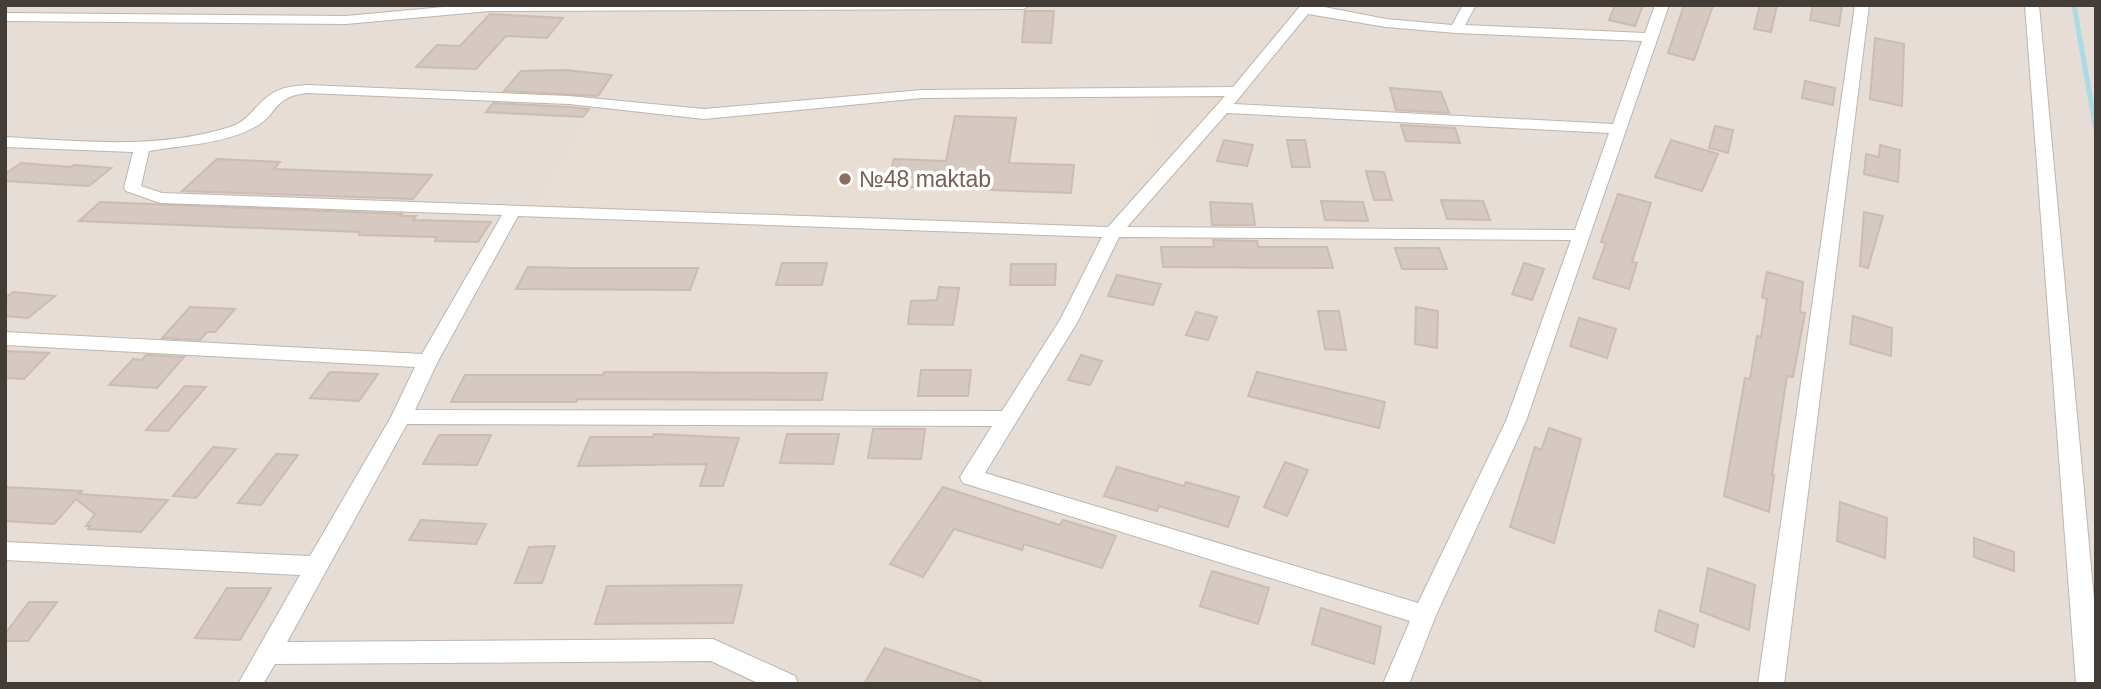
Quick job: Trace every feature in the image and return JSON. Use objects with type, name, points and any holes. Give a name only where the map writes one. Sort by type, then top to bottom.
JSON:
[{"type":"street","points":[[5,17],[346,20],[490,8],[1024,5]]},
{"type":"street","points":[[1456,29],[1470,5]]},
{"type":"street","points":[[1396,684],[1424,615],[1516,421],[1662,5]]},
{"type":"street","points":[[1771,684],[1862,5]]},
{"type":"street","points":[[2032,5],[2089,684]]},
{"type":"street","points":[[1424,615],[971,477],[1069,321],[1114,232],[1238,91],[1306,7],[1385,23],[1456,29],[1651,37]]},
{"type":"street","points":[[5,142],[142,148],[233,131],[253,122],[275,98],[289,91],[307,89],[569,100],[704,114],[922,94],[1238,91]]},
{"type":"street","points":[[1223,108],[1618,129]]},
{"type":"street","points":[[142,148],[132,188],[160,198],[1114,232],[1583,235]]},
{"type":"street","points":[[250,684],[401,417],[428,361],[513,210]]},
{"type":"street","points":[[5,338],[428,361]]},
{"type":"street","points":[[401,417],[1005,419]]},
{"type":"street","points":[[5,551],[317,566]]},
{"type":"street","points":[[267,653],[713,650],[786,684]]},
{"type":"shaded area","points":[[5,5],[2096,5],[2096,684],[5,684]]},
{"type":"shaded area","name":"№48 maktab","points":[[1148,100],[1156,155],[1103,220],[538,203],[593,114],[690,123],[873,107]]},
{"type":"building","points":[[1615,5],[1643,5],[1635,26],[1609,20]]},
{"type":"building","points":[[1684,5],[1713,5],[1694,60],[1668,53]]},
{"type":"building","points":[[1760,5],[1777,5],[1771,32],[1754,29]]},
{"type":"building","points":[[1813,5],[1842,5],[1839,26],[1810,20]]},
{"type":"building","points":[[1025,11],[1054,11],[1051,43],[1022,42]]},
{"type":"building","points":[[490,14],[563,18],[547,38],[506,36],[476,69],[416,67],[437,45],[460,46]]},
{"type":"building","points":[[1875,38],[1904,44],[1902,106],[1870,99]]},
{"type":"building","points":[[566,70],[612,75],[598,96],[504,91],[521,71]]},
{"type":"building","points":[[1805,81],[1835,88],[1833,105],[1802,98]]},
{"type":"building","points":[[1390,88],[1441,92],[1449,113],[1396,110]]},
{"type":"building","points":[[493,103],[589,109],[583,117],[486,112]]},
{"type":"building","points":[[955,116],[1016,118],[1009,163],[1074,165],[1071,193],[886,186],[894,159],[946,161]]},
{"type":"building","points":[[1401,125],[1455,128],[1460,143],[1406,141]]},
{"type":"building","points":[[1715,126],[1733,130],[1728,153],[1709,148]]},
{"type":"building","points":[[1224,140],[1253,145],[1247,166],[1217,161]]},
{"type":"building","points":[[1287,140],[1305,140],[1310,167],[1292,167]]},
{"type":"building","points":[[1671,140],[1718,154],[1702,191],[1655,177]]},
{"type":"building","points":[[1880,145],[1900,150],[1898,182],[1864,174],[1866,154],[1879,157]]},
{"type":"building","points":[[217,159],[280,162],[274,169],[432,175],[413,199],[182,191]]},
{"type":"building","points":[[21,163],[111,168],[89,186],[5,181],[5,174]]},
{"type":"building","points":[[1366,171],[1384,172],[1392,200],[1374,200]]},
{"type":"building","points":[[1618,194],[1651,203],[1632,262],[1637,263],[1629,289],[1593,278],[1606,243],[1601,242]]},
{"type":"building","points":[[1441,200],[1483,201],[1490,220],[1447,219]]},
{"type":"building","points":[[1321,201],[1363,202],[1368,221],[1325,220]]},
{"type":"building","points":[[100,202],[402,214],[400,216],[416,216],[413,220],[491,222],[478,242],[435,241],[437,237],[359,235],[360,232],[79,221]]},
{"type":"building","points":[[1210,202],[1252,204],[1255,225],[1212,225]]},
{"type":"building","points":[[1864,212],[1883,216],[1868,268],[1860,266]]},
{"type":"building","points":[[1213,240],[1257,241],[1258,247],[1327,247],[1333,268],[1163,267],[1161,247],[1214,247]]},
{"type":"building","points":[[1395,248],[1439,248],[1447,269],[1402,269]]},
{"type":"building","points":[[782,263],[827,263],[822,285],[776,285]]},
{"type":"building","points":[[1524,263],[1544,269],[1532,300],[1512,294]]},
{"type":"building","points":[[1011,264],[1056,264],[1055,285],[1010,285]]},
{"type":"building","points":[[528,267],[698,268],[690,290],[516,289]]},
{"type":"building","points":[[1767,272],[1803,282],[1800,312],[1805,313],[1793,377],[1787,376],[1769,512],[1724,496],[1745,378],[1750,379],[1757,336],[1761,337],[1767,299],[1762,297]]},
{"type":"building","points":[[1117,275],[1161,284],[1153,305],[1108,296]]},
{"type":"building","points":[[939,287],[959,288],[953,325],[908,324],[911,301],[937,300]]},
{"type":"building","points":[[13,292],[55,296],[28,318],[5,316],[5,298]]},
{"type":"building","points":[[190,307],[235,309],[215,332],[207,332],[200,340],[162,338]]},
{"type":"building","points":[[1416,307],[1438,311],[1437,348],[1415,344]]},
{"type":"building","points":[[1318,311],[1339,311],[1346,350],[1325,349]]},
{"type":"building","points":[[1196,312],[1217,317],[1208,340],[1186,335]]},
{"type":"building","points":[[1853,316],[1892,328],[1891,356],[1850,344]]},
{"type":"building","points":[[1579,318],[1616,329],[1607,358],[1570,346]]},
{"type":"building","points":[[5,351],[49,353],[24,379],[5,378]]},
{"type":"building","points":[[146,355],[184,357],[157,388],[109,385],[133,359],[142,360]]},
{"type":"building","points":[[1081,355],[1102,361],[1090,385],[1068,380]]},
{"type":"building","points":[[921,370],[971,370],[968,396],[918,396]]},
{"type":"building","points":[[330,372],[378,374],[359,401],[310,398]]},
{"type":"building","points":[[604,372],[827,373],[822,400],[578,399],[576,402],[451,402],[465,375],[603,375]]},
{"type":"building","points":[[1257,372],[1385,402],[1379,428],[1248,396]]},
{"type":"building","points":[[185,386],[206,387],[168,431],[146,430]]},
{"type":"building","points":[[1549,428],[1581,439],[1554,543],[1510,527],[1535,447],[1541,450]]},
{"type":"building","points":[[873,429],[925,429],[921,459],[868,458]]},
{"type":"building","points":[[654,434],[739,438],[723,486],[700,486],[707,464],[578,466],[590,437],[653,437]]},
{"type":"building","points":[[787,434],[839,434],[833,464],[780,463]]},
{"type":"building","points":[[439,435],[491,435],[477,465],[423,464]]},
{"type":"building","points":[[213,447],[236,449],[196,498],[173,496]]},
{"type":"building","points":[[276,454],[298,455],[261,505],[238,503]]},
{"type":"building","points":[[1285,462],[1308,470],[1287,516],[1264,507]]},
{"type":"building","points":[[1117,467],[1184,486],[1186,482],[1239,497],[1228,527],[1159,506],[1157,511],[1104,496]]},
{"type":"building","points":[[5,487],[82,491],[79,494],[168,500],[141,532],[88,529],[90,526],[86,526],[95,514],[76,499],[54,524],[5,521]]},
{"type":"building","points":[[943,487],[1060,525],[1063,520],[1116,536],[1102,568],[1024,544],[1022,550],[954,529],[923,577],[890,564]]},
{"type":"building","points":[[1840,502],[1887,518],[1885,558],[1837,541]]},
{"type":"building","points":[[421,520],[486,524],[476,544],[409,540]]},
{"type":"building","points":[[1974,538],[2014,552],[2014,571],[1974,557]]},
{"type":"building","points":[[555,546],[542,583],[515,583],[529,547]]},
{"type":"building","points":[[1708,568],[1755,585],[1749,630],[1700,611]]},
{"type":"building","points":[[1212,571],[1269,588],[1258,624],[1200,606]]},
{"type":"building","points":[[742,585],[733,623],[595,624],[607,586]]},
{"type":"building","points":[[227,588],[271,588],[240,640],[195,638]]},
{"type":"building","points":[[29,602],[57,602],[28,641],[5,641],[5,634]]},
{"type":"building","points":[[1321,608],[1381,627],[1374,664],[1312,644]]},
{"type":"building","points":[[1659,610],[1698,625],[1694,647],[1655,631]]},
{"type":"building","points":[[885,648],[981,681],[980,684],[864,684]]},
{"type":"waterway","points":[[2074,5],[2096,130]]},
{"type":"place","name":"№48 maktab","points":[[845,179]]}]
